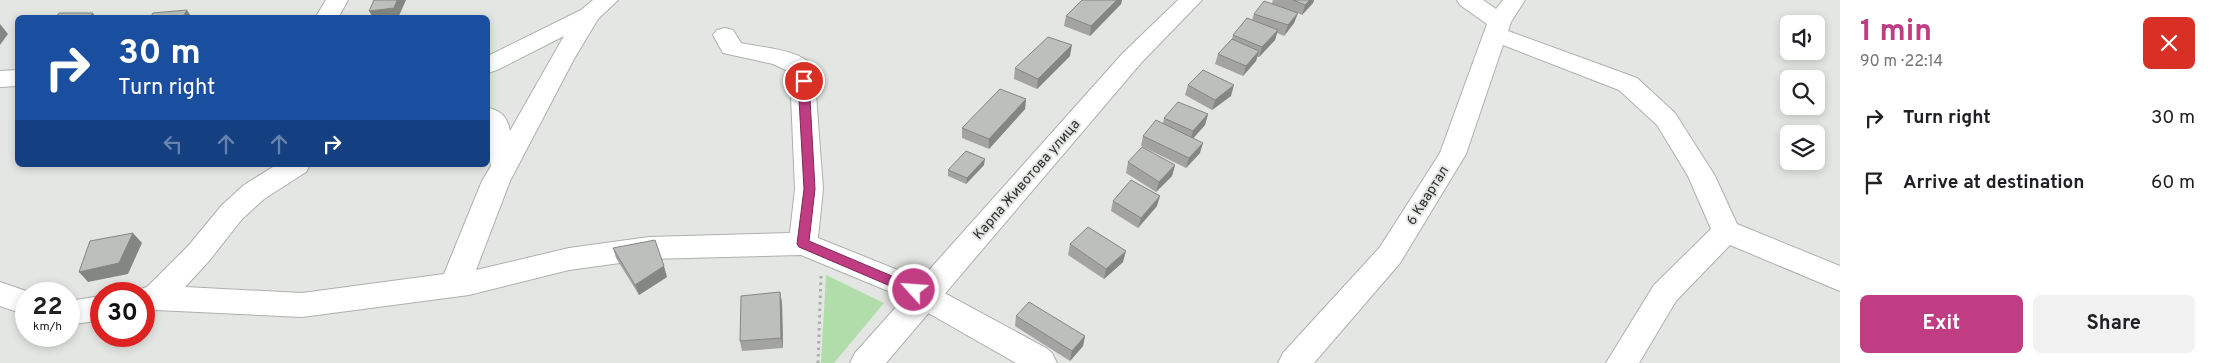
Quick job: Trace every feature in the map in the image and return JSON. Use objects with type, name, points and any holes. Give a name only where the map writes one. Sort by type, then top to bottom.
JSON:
[{"type":"street","points":[[328,15],[336,0]]},
{"type":"street","points":[[1468,0],[1628,84],[1666,119],[1701,176],[1726,231],[1840,279]]},
{"type":"street","name":"Карпа Животова улица","points":[[866,363],[1132,58],[1186,1]]},
{"type":"street","points":[[490,64],[598,7]]},
{"type":"street","points":[[455,285],[504,166],[562,59],[598,7]]},
{"type":"street","name":"6 Квартал","points":[[1294,363],[1390,255],[1453,154],[1502,19]]},
{"type":"street","points":[[725,35],[731,48],[746,53],[770,55],[791,61],[802,68],[806,95],[809,189],[803,244]]},
{"type":"street","points":[[0,79],[15,78]]},
{"type":"street","points":[[490,118],[494,121],[504,166]]},
{"type":"street","points":[[155,294],[199,253],[232,212],[254,192],[293,167]]},
{"type":"street","points":[[1622,363],[1665,293],[1726,231]]},
{"type":"street","points":[[155,299],[302,306],[455,285],[569,259],[649,248],[803,244],[904,285],[1035,358],[1040,363]]},
{"type":"street","points":[[0,294],[15,299]]},
{"type":"path","points":[[818,363],[822,274],[834,257]]},
{"type":"green space","points":[[826,275],[884,303],[834,363],[821,363]]},
{"type":"building","points":[[374,0],[397,0],[394,8],[369,11]]},
{"type":"building","points":[[1082,0],[1117,0],[1091,26],[1066,16]]},
{"type":"building","points":[[1293,0],[1310,0],[1305,5]]},
{"type":"building","points":[[1264,1],[1298,13],[1288,25],[1254,14]]},
{"type":"building","points":[[187,10],[184,15],[152,15],[153,13]]},
{"type":"building","points":[[59,13],[93,13],[91,15],[57,15]]},
{"type":"building","points":[[1247,18],[1278,30],[1262,47],[1233,35]]},
{"type":"building","points":[[1048,37],[1072,45],[1038,79],[1015,68]]},
{"type":"building","points":[[1232,39],[1259,51],[1246,66],[1218,54]]},
{"type":"building","points":[[1203,70],[1234,85],[1215,100],[1188,85]]},
{"type":"building","points":[[1000,89],[1026,99],[989,139],[962,128]]},
{"type":"building","points":[[1178,102],[1208,114],[1193,131],[1164,118]]},
{"type":"building","points":[[1156,120],[1203,143],[1189,158],[1143,136]]},
{"type":"building","points":[[1142,147],[1175,165],[1159,182],[1128,162]]},
{"type":"building","points":[[966,151],[985,159],[967,178],[948,170]]},
{"type":"building","points":[[1131,180],[1160,196],[1141,218],[1113,201]]},
{"type":"building","points":[[1088,227],[1126,251],[1106,269],[1070,244]]},
{"type":"building","points":[[133,233],[119,263],[79,272],[90,241]]},
{"type":"building","points":[[655,240],[664,266],[635,285],[613,248]]},
{"type":"building","points":[[780,292],[781,338],[740,341],[741,296]]},
{"type":"building","points":[[1029,302],[1085,336],[1072,351],[1016,316]]},
{"type":"route","points":[[804,81],[809,189],[803,244],[914,290]]}]
